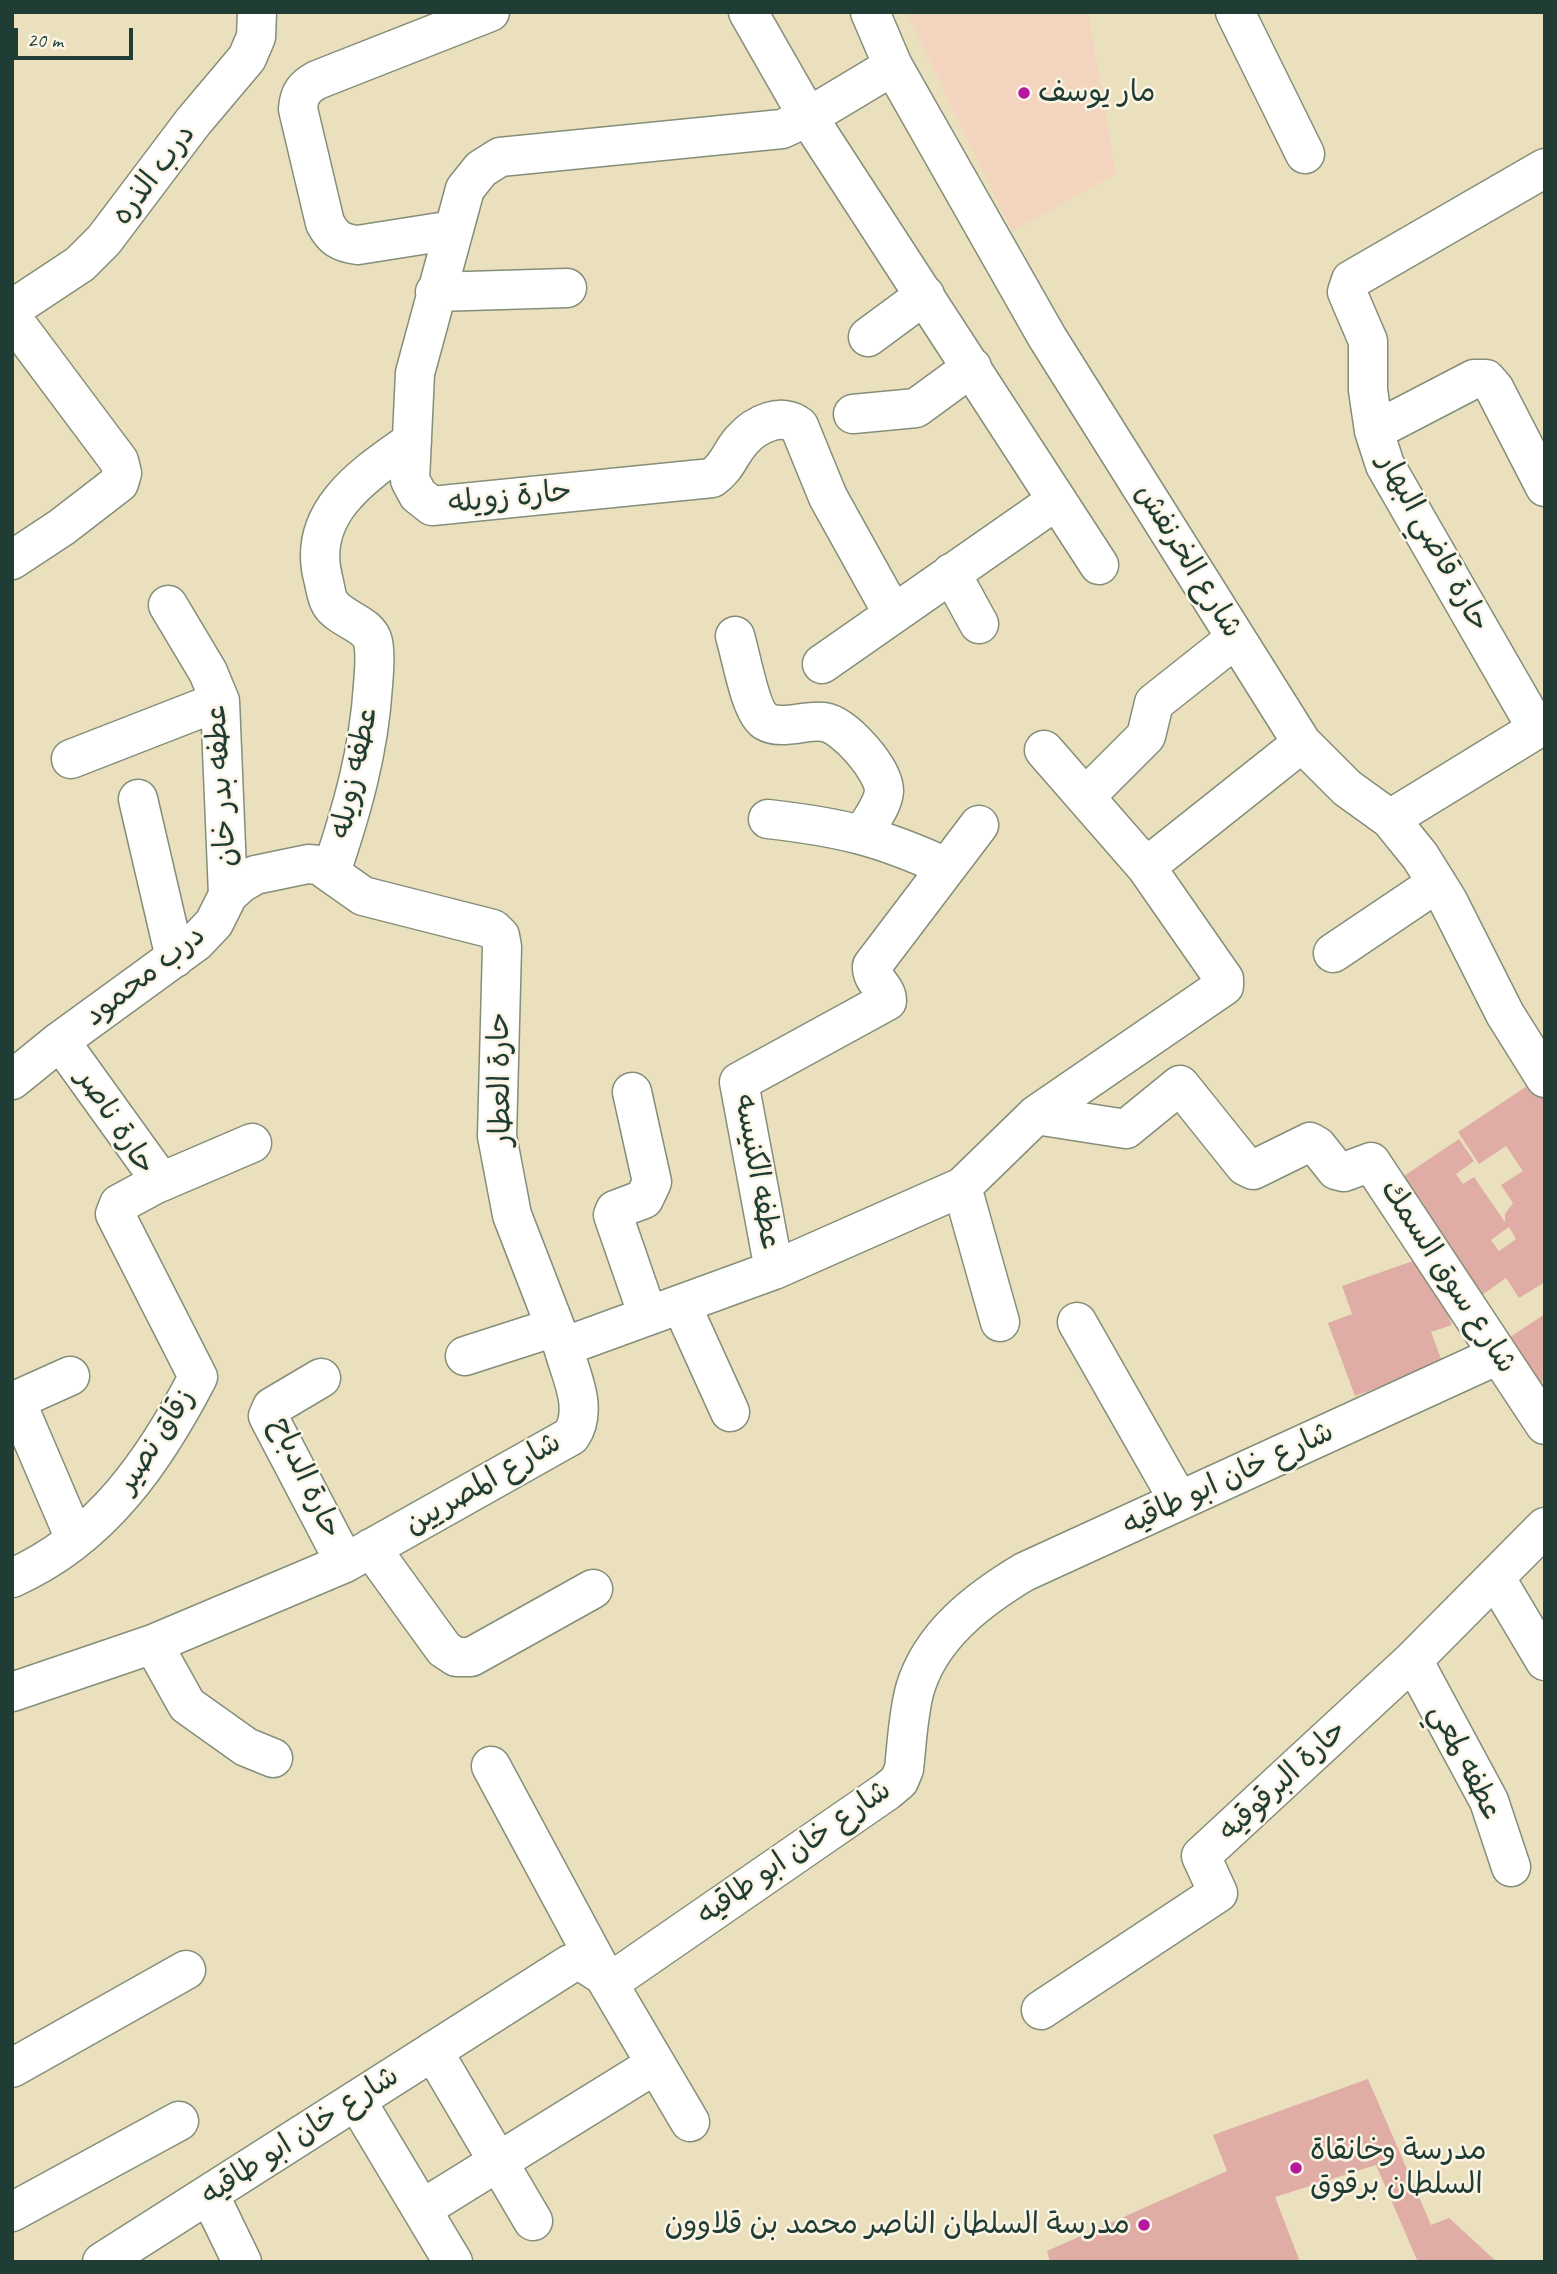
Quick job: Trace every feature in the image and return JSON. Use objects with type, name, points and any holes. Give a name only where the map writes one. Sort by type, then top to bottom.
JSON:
[{"type":"street","name":"درب الذره","points":[[12,309],[80,264],[104,240],[193,122],[247,58],[256,37],[257,12]]},
{"type":"street","points":[[748,12],[808,117],[972,366],[1098,565]]},
{"type":"street","name":"شارع الخرنفش","points":[[870,12],[893,66],[1047,337],[1302,743],[1347,788],[1390,819],[1437,883],[1505,1014],[1545,1078]]},
{"type":"street","points":[[1235,12],[1306,154]]},
{"type":"street","points":[[453,230],[358,246],[343,244],[331,236],[324,223],[298,109],[299,97],[306,86],[466,17]]},
{"type":"street","name":"حارة زويله","points":[[893,66],[808,117],[782,129],[500,157],[481,169],[465,189],[415,373],[410,480],[418,495],[432,506],[712,478],[723,470],[740,441],[749,433],[778,418],[790,418],[799,426],[828,496],[893,614]]},
{"type":"street","name":"حارة قاضي البهار","points":[[1541,726],[1385,465],[1374,430],[1368,390],[1368,341],[1347,292],[1351,280],[1545,168]]},
{"type":"street","points":[[435,292],[567,288]]},
{"type":"street","points":[[868,337],[925,295]]},
{"type":"street","points":[[12,318],[119,461],[122,473],[119,483],[62,527],[12,560]]},
{"type":"street","points":[[853,414],[916,408],[972,366]]},
{"type":"street","points":[[1374,430],[1474,379],[1486,379],[1494,388],[1545,487]]},
{"type":"street","name":"عطفه زويله","points":[[331,872],[355,801],[371,728],[374,653],[373,639],[368,631],[330,603],[317,556],[330,515],[362,477],[412,441]]},
{"type":"street","points":[[822,664],[1057,500]]},
{"type":"street","points":[[951,573],[979,624]]},
{"type":"street","name":"عطفه بدر خان","points":[[168,605],[208,672],[220,701],[228,895]]},
{"type":"street","points":[[735,636],[756,709],[765,720],[774,724],[823,722],[838,726],[848,733],[882,778],[883,798],[863,834]]},
{"type":"street","points":[[1085,797],[1146,736],[1154,703],[1236,638]]},
{"type":"street","points":[[71,759],[220,701]]},
{"type":"street","points":[[1390,819],[1541,726]]},
{"type":"street","points":[[1146,867],[1302,743]]},
{"type":"street","points":[[465,1356],[559,1337],[664,1310],[774,1270],[962,1187],[1036,1115],[1224,986],[1224,979],[1146,867],[1044,750]]},
{"type":"street","points":[[138,799],[174,958]]},
{"type":"street","points":[[768,819],[830,826],[863,834],[890,842],[946,867]]},
{"type":"street","name":"عطفه الكنيسه","points":[[774,1270],[739,1083],[887,1000],[887,994],[873,976],[872,966],[979,825]]},
{"type":"street","name":"درب محمود","points":[[16,1065],[60,1041],[196,942],[214,923],[228,895],[255,875],[307,864],[319,865],[363,896],[493,929]]},
{"type":"street","points":[[1333,953],[1437,883]]},
{"type":"street","name":"حارة العطار","points":[[493,929],[500,936],[502,947],[497,1136],[512,1215],[559,1337]]},
{"type":"street","name":"حارة ناصر","points":[[60,1041],[155,1174],[154,1185],[120,1204],[116,1214],[198,1377]]},
{"type":"street","name":"شارع سوق السمك","points":[[1036,1115],[1126,1129],[1180,1084],[1245,1166],[1253,1170],[1310,1142],[1317,1146],[1336,1170],[1344,1172],[1371,1162],[1545,1425]]},
{"type":"street","points":[[632,1092],[652,1182],[644,1199],[615,1210],[613,1215],[664,1310],[730,1412]]},
{"type":"street","points":[[154,1185],[251,1143]]},
{"type":"street","points":[[962,1187],[1000,1322]]},
{"type":"street","points":[[1077,1322],[1179,1501]]},
{"type":"street","name":"شارع المصريين","points":[[12,1692],[153,1644],[358,1555],[571,1436],[579,1424],[581,1411],[559,1337]]},
{"type":"street","name":"شارع خان ابو طاقيه","points":[[102,2262],[570,1964],[581,1961],[604,1976],[619,1976],[899,1781],[904,1769],[915,1688],[930,1656],[961,1617],[1024,1572],[1498,1355]]},
{"type":"street","points":[[70,1376],[14,1402],[75,1539]]},
{"type":"street","name":"زقاق نصير","points":[[12,1578],[75,1539],[132,1485],[171,1429],[198,1377]]},
{"type":"street","name":"حارة الدباح","points":[[321,1378],[272,1407],[268,1416],[358,1555]]},
{"type":"street","name":"حارة البرقوقيه","points":[[1041,2010],[1218,1893],[1201,1856],[1413,1660],[1545,1527]]},
{"type":"street","points":[[358,1555],[444,1649],[456,1657],[471,1657],[593,1589]]},
{"type":"street","points":[[1495,1577],[1545,1661]]},
{"type":"street","points":[[153,1644],[187,1705],[246,1747],[273,1758]]},
{"type":"street","name":"عطفه لمعي","points":[[1413,1660],[1489,1801],[1511,1867]]},
{"type":"street","points":[[491,1766],[604,1976],[690,2122]]},
{"type":"street","points":[[12,2067],[186,1970]]},
{"type":"street","points":[[433,2051],[533,2221]]},
{"type":"street","points":[[422,2209],[656,2064]]},
{"type":"street","points":[[356,2100],[453,2262]]},
{"type":"street","points":[[12,2212],[179,2121]]},
{"type":"street","points":[[209,2194],[242,2262]]},
{"type":"shaded area","name":"مار يوسف","points":[[906,12],[1088,12],[1116,174],[1012,231]]},
{"type":"building","points":[[1533,1082],[1545,1100],[1545,1282],[1519,1298],[1506,1278],[1472,1302],[1392,1184],[1459,1139],[1474,1161],[1456,1174],[1463,1184],[1474,1177],[1505,1222],[1505,1214],[1513,1203],[1501,1185],[1523,1171],[1506,1146],[1479,1164],[1458,1132]],"holes":[[[1509,1227],[1516,1239],[1499,1251],[1491,1240]]]},
{"type":"building","points":[[1427,1256],[1452,1325],[1431,1332],[1443,1364],[1355,1396],[1328,1323],[1352,1314],[1342,1286]]},
{"type":"building","points":[[1545,1314],[1545,1380],[1528,1391],[1498,1345]]},
{"type":"building","name":"مدرسة وخانقاة السلطان برقوق","points":[[1368,2079],[1431,2225],[1449,2218],[1497,2262],[1418,2262],[1376,2165],[1275,2197],[1300,2262],[1050,2262],[1047,2251],[1227,2171],[1213,2135]]},
{"type":"place","name":"مار يوسف","points":[[1024,93]]},
{"type":"place","name":"مدرسة وخانقاة السلطان برقوق","points":[[1296,2168]]},
{"type":"place","name":"مدرسة السلطان الناصر محمد بن قلاوون","points":[[1144,2225]]}]
